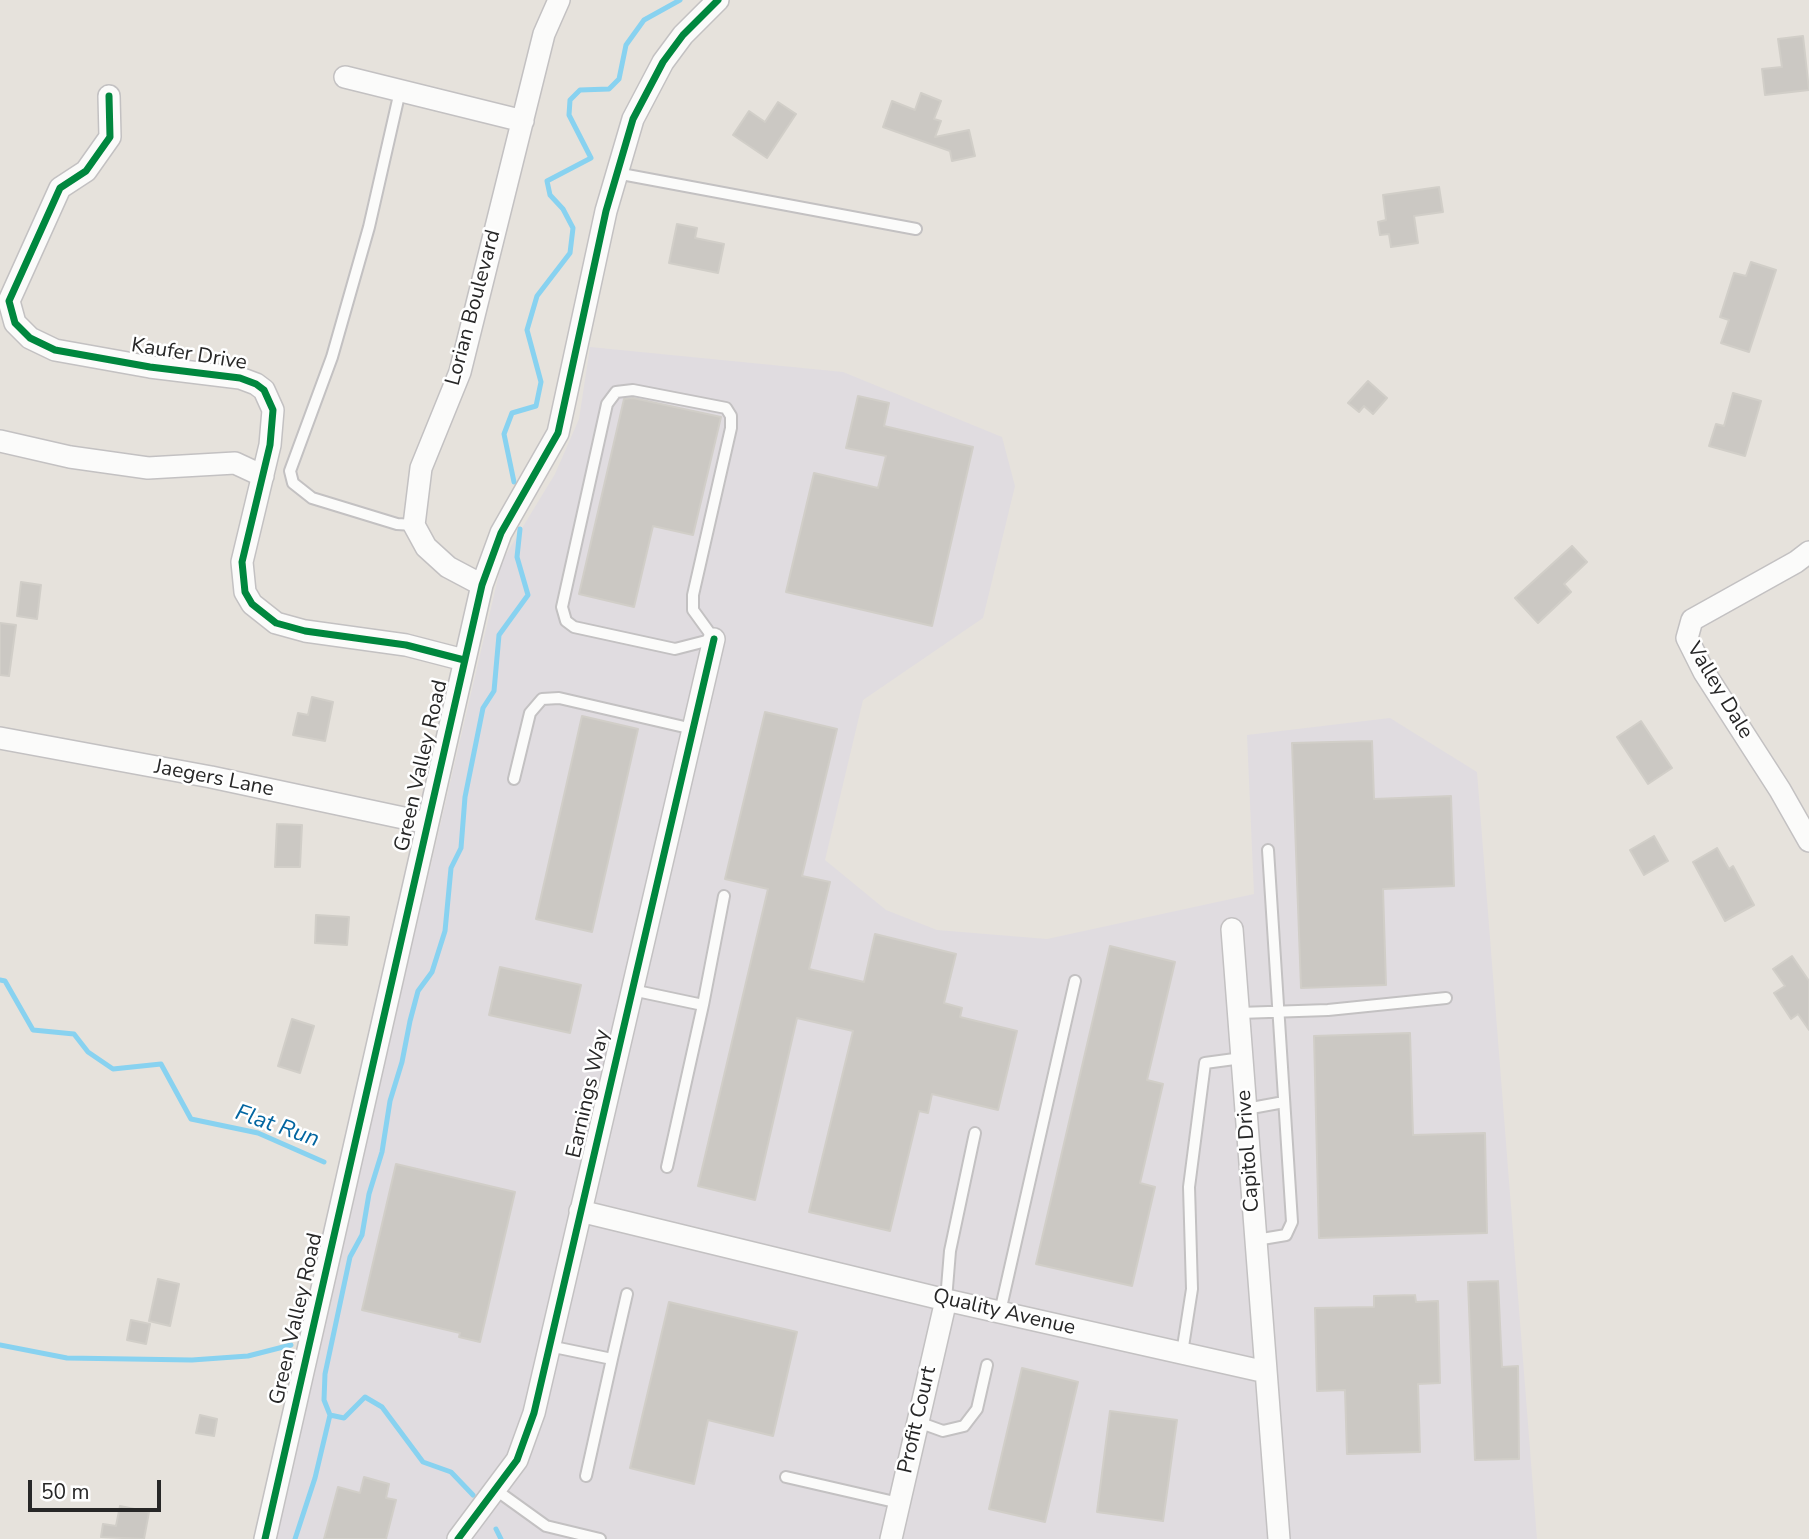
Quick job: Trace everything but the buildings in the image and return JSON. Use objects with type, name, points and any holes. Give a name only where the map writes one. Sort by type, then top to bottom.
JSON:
[{"type":"street","name":"Lorian Boulevard","points":[[414,525],[421,468],[460,372],[544,34],[559,0]]},
{"type":"street","name":"Green Valley Road","points":[[265,1539],[482,585],[511,514],[558,433],[616,173],[646,89],[683,35],[718,0]]},
{"type":"street","points":[[345,77],[523,121]]},
{"type":"street","name":"Kaufer Drive","points":[[108,96],[110,138],[86,172],[60,188],[9,301],[15,323],[30,338],[55,350],[150,367],[240,378],[264,390],[273,410],[264,476],[242,562],[245,592],[263,615],[276,623],[305,631],[406,645],[464,660]]},
{"type":"street","points":[[0,442],[70,457],[148,468],[234,463],[264,476]]},
{"type":"street","points":[[414,525],[426,547],[448,567],[482,585]]},
{"type":"street","name":"Valley Dale","points":[[1809,552],[1796,562],[1692,620],[1686,639],[1809,841]]},
{"type":"street","name":"Earnings Way","points":[[458,1539],[517,1460],[527,1437],[714,639]]},
{"type":"street","name":"Jaegers Lane","points":[[0,738],[211,777],[427,823]]},
{"type":"street","name":"Capitol Drive","points":[[1232,929],[1266,1372]]},
{"type":"street","name":"Quality Avenue","points":[[580,1211],[946,1300],[1266,1372]]},
{"type":"street","name":"Profit Court","points":[[891,1539],[946,1300]]},
{"type":"street","points":[[1266,1372],[1279,1539]]},
{"type":"lane","points":[[400,90],[369,227],[332,357],[290,471],[293,483],[312,498],[397,524],[414,525]]},
{"type":"lane","points":[[616,173],[916,229]]},
{"type":"lane","points":[[633,390],[726,408],[731,416],[731,428],[692,595],[693,610],[714,639],[675,649],[574,627],[566,621],[562,607],[566,584],[607,404],[617,392],[633,390]]},
{"type":"lane","points":[[514,779],[530,713],[542,699],[559,698],[693,729]]},
{"type":"lane","points":[[1256,1240],[1286,1235],[1292,1222],[1268,850]]},
{"type":"lane","points":[[667,1167],[724,896]]},
{"type":"lane","points":[[1000,1312],[1075,981]]},
{"type":"lane","points":[[632,990],[703,1005]]},
{"type":"lane","points":[[1239,1013],[1328,1010],[1446,998]]},
{"type":"lane","points":[[1182,1353],[1192,1289],[1189,1187],[1205,1063],[1242,1058]]},
{"type":"lane","points":[[1246,1109],[1284,1102]]},
{"type":"lane","points":[[946,1300],[950,1251],[975,1133]]},
{"type":"lane","points":[[586,1476],[626,1294]]},
{"type":"lane","points":[[550,1346],[612,1359]]},
{"type":"lane","points":[[918,1422],[943,1430],[964,1426],[977,1409],[987,1365]]},
{"type":"lane","points":[[786,1477],[899,1503]]},
{"type":"lane","points":[[496,1490],[546,1526],[600,1539]]},
{"type":"shaded area","points":[[590,347],[843,372],[1002,437],[1015,486],[983,618],[863,700],[825,860],[886,910],[937,930],[1047,939],[1254,894],[1247,735],[1390,718],[1477,772],[1537,1539],[273,1539],[502,561],[555,474],[579,419]]},
{"type":"waterway","points":[[514,482],[504,434],[512,413],[536,406],[541,382],[527,330],[537,296],[570,253],[573,228],[563,209],[550,195],[547,181],[591,158],[569,115],[570,100],[580,90],[609,89],[619,79],[626,45],[644,20],[680,0]]},
{"type":"waterway","points":[[473,1495],[451,1472],[423,1462],[382,1407],[365,1397],[344,1418],[330,1415],[324,1400],[325,1374],[350,1257],[362,1235],[369,1194],[382,1152],[390,1101],[418,991],[432,972],[445,931],[451,868],[461,848],[465,797],[483,708],[494,691],[499,635],[528,595],[517,557],[520,529]]},
{"type":"waterway","name":"Flat Run","points":[[0,980],[5,981],[33,1030],[74,1034],[88,1052],[113,1069],[161,1064],[191,1119],[258,1133],[324,1162]]},
{"type":"waterway","points":[[0,1345],[67,1358],[192,1360],[248,1356],[291,1345]]},
{"type":"waterway","points":[[295,1539],[315,1478],[330,1415]]},
{"type":"waterway","name":"Flat Run","points":[[496,1529],[501,1539]]},
{"type":"cycle path","points":[[265,1539],[482,585],[501,533],[558,433],[606,211],[633,119],[663,62],[683,35],[718,0]]},
{"type":"cycle path","points":[[109,96],[110,137],[86,171],[60,188],[9,301],[15,323],[30,338],[55,350],[150,367],[240,378],[264,390],[273,410],[270,445],[242,562],[245,592],[252,604],[276,623],[305,631],[406,645],[464,660]]},
{"type":"cycle path","points":[[458,1539],[517,1460],[534,1413],[714,639]]}]
